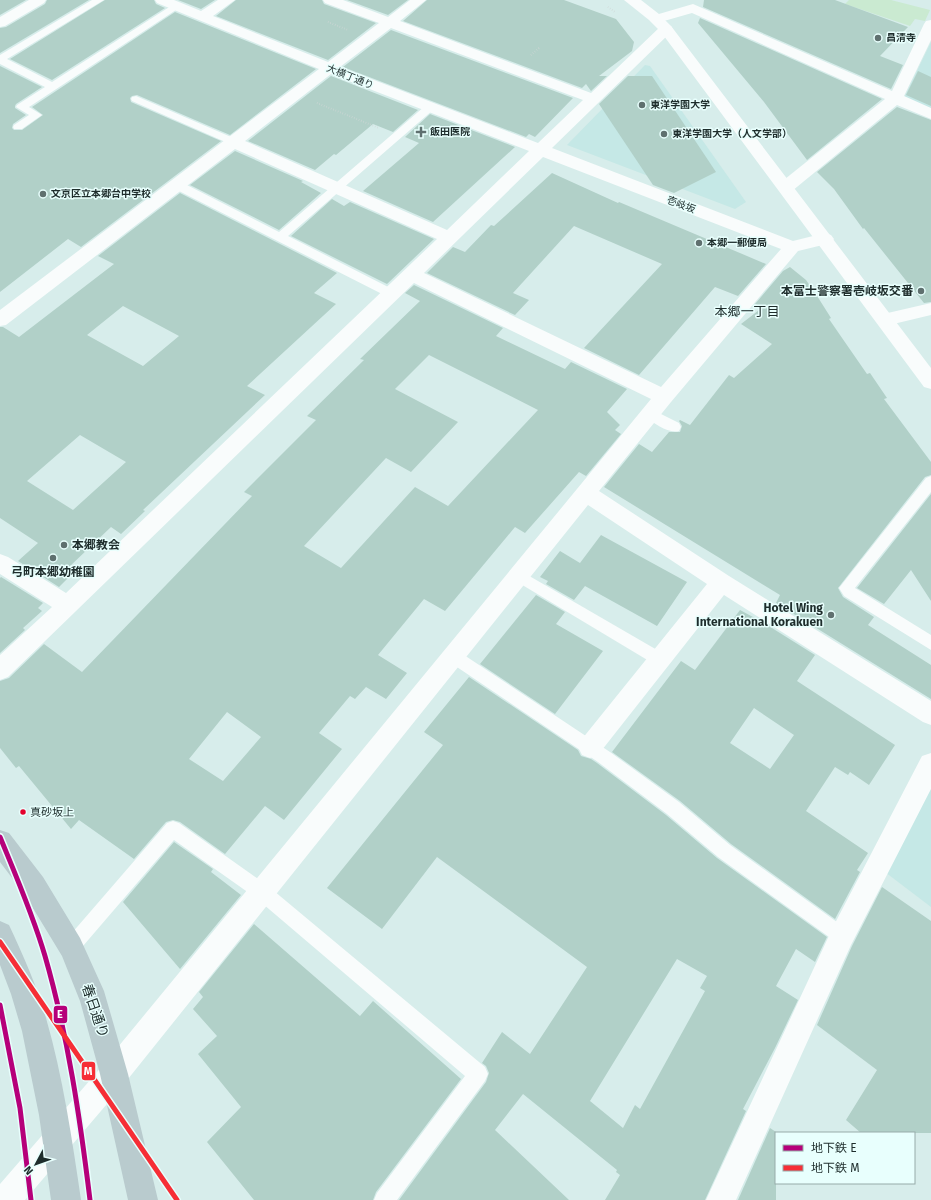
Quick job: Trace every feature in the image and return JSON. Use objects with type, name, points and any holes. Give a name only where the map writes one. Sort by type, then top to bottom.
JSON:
[{"type":"highway","name":"春日通り","points":[[0,842],[34,886],[71,947],[94,1001],[114,1074],[143,1200]]},
{"type":"highway","points":[[0,934],[19,978],[36,1030],[58,1141],[66,1200]]},
{"type":"street","points":[[0,23],[39,0]]},
{"type":"street","name":"大横丁通り","points":[[162,0],[330,69],[539,151]]},
{"type":"street","points":[[202,17],[228,0]]},
{"type":"street","points":[[330,0],[593,99]]},
{"type":"street","points":[[0,320],[419,0]]},
{"type":"street","points":[[631,0],[641,6],[662,24],[786,187],[931,382]]},
{"type":"street","points":[[0,670],[593,99],[662,24],[695,4],[931,114]]},
{"type":"street","points":[[786,187],[896,98],[931,24]]},
{"type":"street","points":[[234,142],[449,238]]},
{"type":"street","name":"壱岐坂","points":[[539,151],[792,247]]},
{"type":"street","points":[[6,1200],[114,1074],[657,406],[792,247],[825,239]]},
{"type":"street","points":[[412,274],[657,406]]},
{"type":"street","points":[[885,320],[931,309]]},
{"type":"street","points":[[586,493],[721,582],[931,714]]},
{"type":"street","points":[[0,563],[68,606]]},
{"type":"street","points":[[590,747],[721,582]]},
{"type":"street","points":[[721,1200],[842,936],[931,764]]},
{"type":"lane","points":[[0,59],[99,0]]},
{"type":"lane","points":[[18,127],[38,114],[21,108],[177,6]]},
{"type":"lane","points":[[0,59],[52,87]]},
{"type":"lane","points":[[136,99],[234,142]]},
{"type":"lane","points":[[280,237],[429,108]]},
{"type":"lane","points":[[177,185],[392,294]]},
{"type":"lane","points":[[657,406],[674,427]]},
{"type":"lane","points":[[931,482],[846,588],[849,592],[931,643]]},
{"type":"lane","points":[[519,576],[659,659]]},
{"type":"lane","points":[[453,656],[590,747],[673,808],[724,851],[842,936]]},
{"type":"lane","points":[[71,947],[173,829],[262,892],[478,1074],[384,1200]]},
{"type":"path","points":[[296,95],[398,135]]},
{"type":"shaded area","points":[[931,42],[931,109],[904,98]]},
{"type":"shaded area","name":"東洋学園大学","points":[[645,65],[650,66],[746,202],[735,209],[567,145]]},
{"type":"shaded area","points":[[931,780],[931,907],[885,872]]},
{"type":"green space","points":[[849,0],[891,0],[930,10],[925,21],[915,19],[910,26],[845,4]]},
{"type":"building","points":[[0,0],[26,0],[0,15]]},
{"type":"building","points":[[47,0],[89,0],[0,53],[0,28],[6,27],[45,4]]},
{"type":"building","points":[[105,0],[154,0],[156,4],[165,8],[52,80],[10,59]]},
{"type":"building","points":[[178,0],[215,0],[201,9]]},
{"type":"building","points":[[236,0],[322,0],[324,4],[376,23],[328,60],[216,16]]},
{"type":"building","points":[[347,0],[408,0],[388,15]]},
{"type":"building","points":[[427,0],[564,0],[616,19],[634,42],[632,51],[599,76],[607,76],[591,91],[586,84],[582,88],[403,21]]},
{"type":"building","points":[[704,0],[835,0],[908,27],[880,56],[903,65],[891,89],[703,7]]},
{"type":"building","points":[[175,12],[316,69],[230,135],[137,95],[132,96],[130,98],[131,102],[221,141],[81,247],[68,239],[0,292],[0,66],[42,87],[15,106],[15,108],[26,115],[13,124],[12,128],[14,130],[22,130],[43,115],[32,107]]},
{"type":"building","points":[[700,18],[882,99],[807,160],[764,102],[698,23]]},
{"type":"building","points":[[391,30],[573,98],[535,137],[529,134],[526,137],[343,67]]},
{"type":"building","points":[[918,71],[931,77],[931,106],[906,95]]},
{"type":"building","points":[[331,76],[418,110],[393,132],[373,124],[336,155],[334,154],[315,170],[248,141]]},
{"type":"building","name":"東洋学園大学","points":[[628,76],[652,76],[716,172],[674,193],[653,185],[599,104]]},
{"type":"building","points":[[897,107],[931,120],[931,302],[924,303],[864,228],[863,229],[834,189],[817,172]]},
{"type":"building","points":[[430,114],[515,147],[433,222],[363,191],[419,143],[405,137]]},
{"type":"building","points":[[235,151],[303,181],[301,182],[321,193],[279,230],[190,185]]},
{"type":"building","points":[[552,173],[618,203],[619,202],[766,264],[738,296],[715,287],[639,375],[584,348],[662,264],[574,226],[513,293],[529,300],[515,315],[427,273],[453,247],[465,252],[491,225],[494,226]]},
{"type":"building","points":[[180,193],[337,273],[314,293],[336,304],[247,386],[265,395],[143,510],[145,511],[121,534],[111,527],[68,568],[74,572],[59,587],[18,561],[38,543],[0,518],[0,327],[3,327],[19,337],[114,264],[98,256]],"holes":[[[123,306],[179,336],[143,366],[87,335]],[[80,435],[126,462],[73,510],[27,481]]]},
{"type":"building","points":[[332,199],[344,206],[350,202],[434,239],[387,284],[291,236]]},
{"type":"building","points":[[790,267],[806,280],[831,318],[829,319],[867,374],[870,373],[887,398],[884,399],[931,462],[931,475],[925,477],[838,588],[843,597],[874,617],[868,625],[931,665],[931,699],[776,603],[780,595],[604,487],[639,444],[652,452],[669,432],[680,432],[682,426],[679,421],[680,420],[690,425],[729,375],[734,378],[772,344],[741,324],[763,307],[755,304],[783,271]]},
{"type":"building","points":[[414,285],[503,328],[496,336],[565,369],[571,362],[627,389],[607,412],[620,425],[615,430],[621,434],[586,476],[579,472],[525,533],[515,527],[445,611],[424,599],[378,655],[407,673],[386,699],[366,687],[355,699],[350,696],[319,733],[342,749],[284,820],[265,806],[225,854],[180,822],[173,820],[166,822],[134,859],[79,820],[71,829],[19,766],[16,768],[0,748],[0,681],[9,678],[44,644],[82,672],[252,496],[244,492],[316,420],[307,416],[364,360],[360,359],[420,301],[405,293]],"holes":[[[429,355],[538,410],[448,506],[415,487],[341,568],[304,546],[386,458],[411,472],[458,422],[395,389]],[[227,712],[261,737],[223,781],[189,759]]]},
{"type":"building","points":[[931,494],[931,601],[911,570],[884,604],[857,588]]},
{"type":"building","points":[[601,535],[687,582],[657,626],[585,586],[574,600],[546,584],[548,581],[540,577],[560,551],[580,563]]},
{"type":"building","points":[[1,577],[43,603],[38,608],[42,611],[23,628],[25,630],[0,653],[0,578]]},
{"type":"building","points":[[536,595],[565,612],[556,624],[603,651],[555,714],[480,664]]},
{"type":"building","points":[[740,610],[764,623],[815,655],[797,681],[895,745],[869,785],[850,772],[848,775],[835,767],[806,811],[868,853],[857,870],[860,872],[835,919],[731,844],[680,801],[612,752],[681,661],[695,670]],"holes":[[[754,708],[794,735],[770,769],[730,743]]]},
{"type":"building","points":[[469,677],[578,750],[581,756],[591,759],[597,763],[666,815],[717,858],[827,937],[815,962],[796,949],[776,986],[798,1000],[743,1109],[746,1111],[705,1200],[605,1200],[620,1175],[616,1172],[617,1170],[523,1094],[495,1130],[569,1200],[399,1200],[486,1082],[489,1073],[486,1066],[482,1063],[502,1032],[530,1054],[587,967],[437,857],[382,929],[327,888],[443,745],[424,732]],"holes":[[[677,959],[707,976],[700,988],[705,991],[640,1109],[635,1105],[623,1128],[590,1101]]]},
{"type":"building","points":[[174,842],[213,869],[211,872],[241,895],[180,969],[123,902]]},
{"type":"building","points":[[882,887],[931,921],[931,1133],[860,1132],[846,1120],[877,1070],[817,1025],[852,946]]},
{"type":"building","points":[[254,924],[360,1016],[373,1001],[461,1079],[376,1192],[373,1200],[254,1200],[207,1142],[241,1107],[198,1054],[217,1036],[193,1009],[203,997],[199,992]]},
{"type":"building","points":[[770,1128],[776,1132],[776,1200],[738,1200]]},
{"type":"metro line","name":"E","points":[[0,837],[34,921],[45,954],[54,989],[70,1059],[76,1094],[90,1200]]},
{"type":"metro line","name":"M","points":[[0,942],[177,1200]]},
{"type":"metro line","name":"E","points":[[0,1005],[20,1108],[31,1200]]},
{"type":"place","name":"昌清寺","points":[[878,38]]},
{"type":"place","name":"東洋学園大学","points":[[642,105]]},
{"type":"place","name":"飯田医院","points":[[421,132]]},
{"type":"place","name":"東洋学園大学（人文学部）","points":[[664,134]]},
{"type":"place","name":"文京区立本郷台中学校","points":[[43,194]]},
{"type":"place","name":"本郷一郵便局","points":[[699,243]]},
{"type":"place","name":"本富士警察署壱岐坂交番","points":[[921,291]]},
{"type":"place","name":"本郷教会","points":[[64,545]]},
{"type":"place","name":"弓町本郷幼稚園","points":[[53,558]]},
{"type":"place","name":"Hotel Wing International Korakuen","points":[[831,615]]},
{"type":"place","name":"真砂坂上","points":[[23,812]]},
{"type":"district","name":"本郷一丁目","points":[[747,311]]}]
